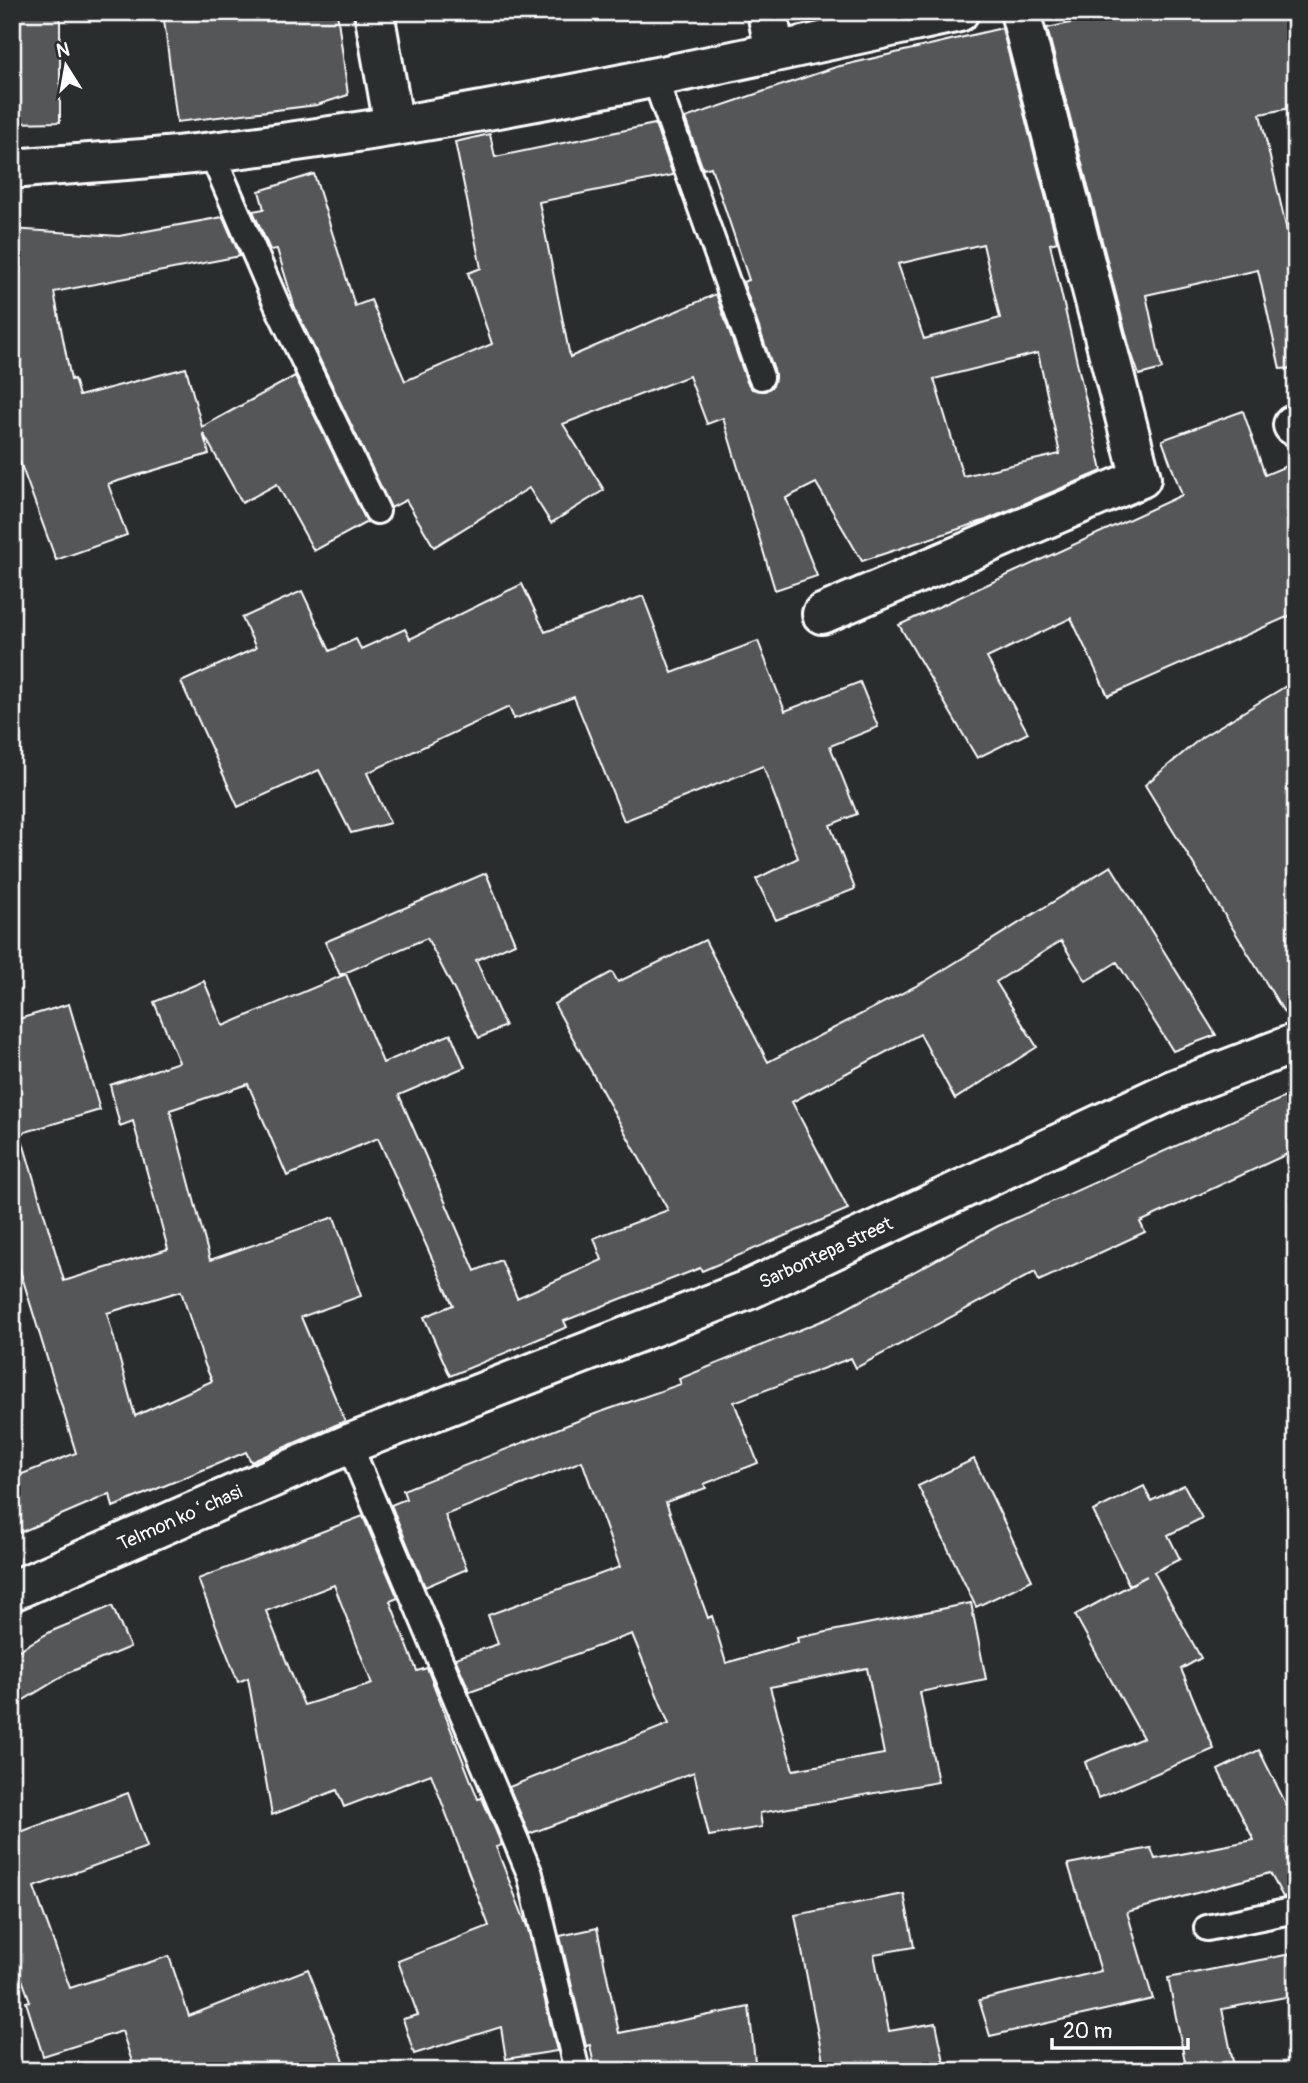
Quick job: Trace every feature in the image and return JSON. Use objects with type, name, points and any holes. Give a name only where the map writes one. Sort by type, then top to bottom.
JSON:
[{"type":"street","points":[[374,12],[394,126]]},
{"type":"street","points":[[766,12],[775,52]]},
{"type":"street","points":[[12,169],[211,152],[394,126],[655,79],[959,12]]},
{"type":"street","points":[[822,614],[1141,478],[1020,12]]},
{"type":"street","name":"Sarbontepa street","points":[[349,1444],[750,1289],[1175,1089],[1296,1044]]},
{"type":"street","name":"Telmon koʻchasi","points":[[12,1591],[349,1444]]},
{"type":"lane","points":[[655,79],[761,377]]},
{"type":"lane","points":[[211,152],[278,307],[377,511]]},
{"type":"lane","points":[[349,1444],[530,1874],[577,2071]]},
{"type":"lane","points":[[1207,1928],[1296,1910]]},
{"type":"building","points":[[12,12],[60,12],[60,122],[12,123]]},
{"type":"building","points":[[163,12],[337,12],[348,95],[317,105],[177,122]]},
{"type":"building","points":[[1121,12],[1296,12],[1296,107],[1260,114],[1296,270],[1296,368],[1280,369],[1258,270],[1146,295],[1162,369],[1139,375],[1047,28]]},
{"type":"building","points":[[1002,28],[1057,242],[1050,244],[1102,471],[986,520],[862,561],[816,483],[786,498],[817,576],[775,590],[723,418],[707,424],[689,376],[563,424],[604,490],[551,523],[529,488],[434,547],[406,500],[391,508],[295,308],[277,249],[270,250],[253,211],[264,209],[259,191],[314,174],[355,306],[371,300],[405,381],[492,344],[468,273],[481,268],[455,142],[490,134],[495,157],[655,124],[673,175],[539,202],[570,357],[716,294],[747,382],[752,389],[765,391],[773,386],[775,373],[743,282],[749,280],[711,167],[703,169],[685,118],[836,67]],"holes":[[[983,244],[1000,318],[924,339],[898,264]],[[1038,353],[1060,454],[963,476],[934,379]]]},
{"type":"building","points":[[223,217],[240,256],[54,292],[71,380],[74,379],[79,396],[186,368],[202,427],[295,376],[367,522],[314,551],[277,484],[242,503],[203,433],[209,454],[108,484],[127,535],[56,560],[20,462],[12,463],[12,229],[119,236]]},
{"type":"building","points":[[1243,411],[1265,475],[1296,462],[1296,613],[1108,696],[1071,618],[987,658],[1028,733],[977,758],[899,625],[1182,495],[1162,440]]},
{"type":"building","points":[[522,584],[545,632],[643,596],[672,673],[758,641],[785,711],[860,682],[878,727],[830,746],[857,814],[830,825],[855,889],[776,920],[756,879],[798,858],[763,766],[624,821],[574,697],[514,719],[509,707],[367,773],[390,823],[351,833],[319,770],[238,807],[181,682],[256,648],[242,618],[302,591],[330,651],[356,639],[361,649],[405,629],[410,639]]},
{"type":"building","points":[[1296,680],[1296,1022],[1290,1022],[1145,785],[1202,737]]},
{"type":"building","points":[[1111,866],[1216,1035],[1173,1051],[1117,962],[1086,981],[1061,941],[996,982],[1037,1047],[955,1099],[920,1034],[792,1102],[848,1209],[702,1271],[700,1268],[564,1321],[567,1327],[450,1376],[424,1317],[453,1305],[378,1138],[287,1176],[248,1084],[170,1110],[210,1260],[334,1217],[361,1296],[301,1317],[345,1421],[251,1462],[246,1452],[113,1507],[110,1494],[12,1536],[12,1478],[76,1453],[12,1244],[12,1140],[22,1139],[64,1281],[168,1249],[133,1121],[120,1126],[110,1085],[179,1062],[154,1002],[204,981],[223,1026],[346,974],[383,1063],[451,1034],[465,1067],[399,1095],[475,1271],[501,1260],[517,1298],[602,1260],[594,1238],[668,1210],[554,1004],[612,972],[618,982],[705,940],[768,1062],[924,982]],"holes":[[[181,1291],[212,1381],[135,1416],[107,1313]]]},
{"type":"building","points":[[486,873],[515,943],[476,960],[505,1026],[479,1038],[427,938],[340,975],[325,942]]},
{"type":"building","points":[[69,1004],[100,1110],[12,1136],[12,1021]]},
{"type":"building","points":[[1296,1092],[1296,1150],[1140,1222],[1145,1232],[1039,1281],[1035,1272],[856,1368],[851,1358],[734,1402],[758,1463],[704,1484],[706,1488],[666,1502],[708,1618],[712,1616],[726,1663],[798,1642],[797,1638],[971,1603],[986,1679],[920,1692],[938,1782],[760,1813],[762,1827],[709,1836],[694,1772],[529,1834],[509,1787],[669,1724],[632,1634],[470,1692],[455,1658],[498,1644],[488,1615],[620,1567],[582,1461],[445,1515],[467,1569],[425,1587],[391,1505],[406,1499],[403,1490],[595,1414],[681,1384],[679,1379],[829,1318],[998,1226]],"holes":[[[867,1668],[884,1754],[793,1770],[770,1687]]]},
{"type":"building","points":[[974,1459],[1032,1580],[976,1607],[918,1486]]},
{"type":"building","points":[[1184,1485],[1202,1518],[1168,1535],[1180,1559],[1154,1572],[1201,1658],[1181,1669],[1214,1749],[1098,1798],[1085,1762],[1143,1738],[1075,1615],[1147,1576],[1129,1585],[1093,1511],[1144,1486],[1151,1501]]},
{"type":"building","points":[[363,1516],[398,1598],[390,1601],[417,1671],[427,1668],[478,1799],[482,1798],[502,1845],[496,1847],[528,1929],[557,2051],[506,2059],[501,2027],[414,2054],[403,2019],[418,2015],[398,1961],[489,1926],[431,1774],[344,1807],[337,1790],[272,1815],[248,1678],[238,1682],[198,1579]],"holes":[[[334,1585],[372,1684],[304,1705],[266,1611]]]},
{"type":"building","points":[[112,1606],[130,1647],[70,1672],[12,1707],[12,1654],[52,1631]]},
{"type":"building","points":[[1259,1750],[1296,1824],[1296,1895],[1283,1897],[1270,1873],[1127,1912],[1153,1999],[990,2036],[979,2000],[1101,1971],[1068,1864],[1151,1848],[1155,1859],[1254,1840],[1218,1770]]},
{"type":"building","points":[[128,1793],[147,1847],[34,1887],[70,1988],[169,1956],[189,2016],[308,1969],[345,2064],[324,2071],[135,2071],[122,2031],[43,2056],[26,2002],[30,2001],[12,1952],[12,1835]]},
{"type":"building","points":[[904,1894],[914,1947],[874,1954],[889,2031],[936,2023],[946,2071],[825,2071],[795,1915]]},
{"type":"building","points":[[597,1928],[619,2033],[749,2007],[756,2071],[595,2071],[590,2045],[586,2046],[560,1936]]},
{"type":"building","points":[[1296,1953],[1296,1995],[1222,2009],[1235,2071],[1187,2071],[1168,1978]]}]
